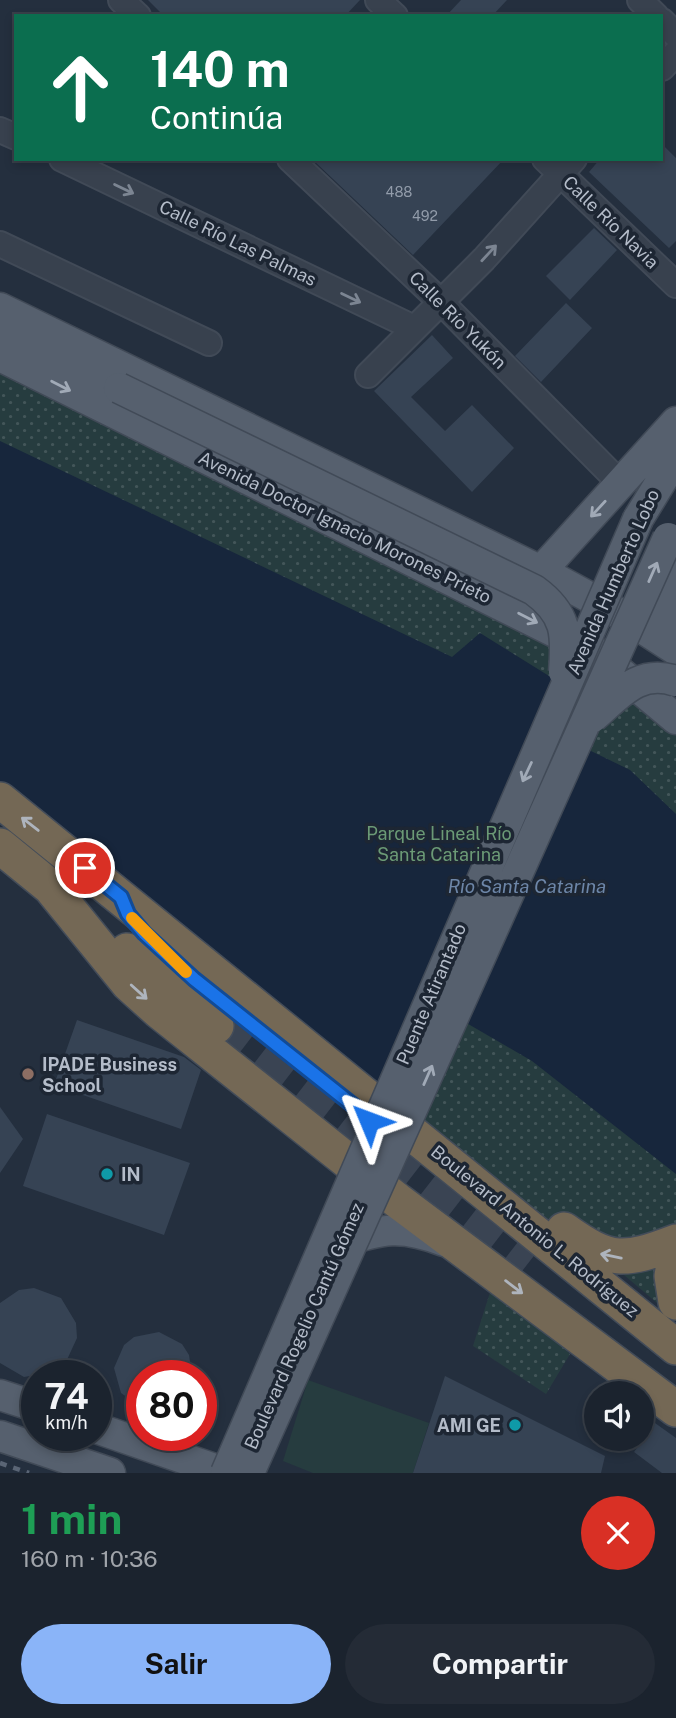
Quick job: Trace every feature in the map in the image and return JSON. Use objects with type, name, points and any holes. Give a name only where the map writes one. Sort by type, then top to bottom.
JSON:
[{"type":"highway","name":"Boulevard Antonio L. Rodríguez","points":[[0,800],[633,1311],[676,1379]]},
{"type":"highway","points":[[0,846],[216,1026]]},
{"type":"highway","points":[[48,884],[129,984],[333,1150],[459,1246],[676,1379]]},
{"type":"highway","points":[[121,897],[128,914],[208,992],[364,1114],[369,1121],[375,1154],[369,1178]]},
{"type":"highway","points":[[333,1150],[351,1152],[359,1149],[367,1138],[369,1121]]},
{"type":"highway","points":[[450,1163],[495,1181],[600,1254],[635,1257],[676,1242]]},
{"type":"highway","points":[[369,1178],[385,1169],[404,1164],[421,1165],[433,1170],[543,1254],[633,1311]]},
{"type":"highway","points":[[676,1252],[672,1276],[676,1302]]},
{"type":"highway","name":"Boulevard Antonio L. Rodríguez","points":[[526,1266],[676,1379]]},
{"type":"main road","points":[[0,309],[541,571],[622,615],[676,650]]},
{"type":"main road","points":[[0,334],[119,388],[534,590],[555,609],[566,634],[562,683],[556,710]]},
{"type":"main road","name":"Avenida Doctor Ignacio Morones Prieto","points":[[0,356],[597,653],[676,719]]},
{"type":"main road","points":[[541,571],[676,422]]},
{"type":"main road","name":"Avenida Humberto Lobo","points":[[556,710],[638,519],[676,457]]},
{"type":"main road","name":"Avenida Humberto Lobo","points":[[585,724],[672,530]]},
{"type":"main road","points":[[676,576],[662,611],[666,630],[676,643]]},
{"type":"main road","points":[[585,724],[635,681],[653,676],[676,681]]},
{"type":"main road","name":"Puente Atirantado","points":[[226,1473],[442,968],[556,710]]},
{"type":"main road","name":"Puente Atirantado","points":[[249,1473],[585,724]]},
{"type":"main road","name":"Boulevard Rogelio Cantú Gómez","points":[[239,1473],[369,1178]]},
{"type":"main road","points":[[340,1243],[390,1228],[410,1230],[459,1246]]},
{"type":"main road","points":[[0,1395],[21,1402]]},
{"type":"main road","points":[[112,1434],[226,1473]]},
{"type":"main road","points":[[0,1436],[110,1473]]},
{"type":"street","points":[[121,0],[136,14]]},
{"type":"street","points":[[379,0],[393,14]]},
{"type":"street","points":[[640,0],[654,14]]},
{"type":"street","points":[[663,22],[676,35]]},
{"type":"street","points":[[663,67],[676,53]]},
{"type":"street","name":"Calle Río Las Palmas","points":[[66,161],[414,328]]},
{"type":"street","name":"Calle Río Yukón","points":[[292,161],[440,301],[621,484]]},
{"type":"street","points":[[368,375],[484,259],[560,164]]},
{"type":"street","name":"Calle Río Navia","points":[[560,164],[676,285]]},
{"type":"street","points":[[0,244],[209,343]]},
{"type":"green space","name":"Río Santa Catarina","points":[[0,373],[591,657],[676,730],[676,1319],[611,1264],[492,1182],[0,798]]},
{"type":"green space","points":[[493,1283],[570,1354],[546,1394],[473,1346]]},
{"type":"green space","points":[[308,1380],[429,1423],[413,1473],[313,1473],[283,1461]]},
{"type":"water","name":"Río Santa Catarina","points":[[0,441],[452,657],[480,633],[578,694],[560,736],[630,770],[676,814],[676,1174],[532,1061],[439,1007],[398,1098],[0,783]]},
{"type":"building","points":[[148,0],[360,0],[347,14],[162,14]]},
{"type":"building","points":[[461,0],[507,0],[494,14],[448,14]]},
{"type":"building","points":[[663,145],[676,158],[676,241],[669,248],[589,172],[598,161],[663,161]]},
{"type":"building","points":[[314,161],[502,161],[413,255]]},
{"type":"building","points":[[594,228],[617,250],[570,300],[546,276]]},
{"type":"building","points":[[566,303],[592,328],[541,382],[515,356]]},
{"type":"building","points":[[432,335],[453,358],[411,397],[445,431],[472,405],[514,448],[472,492],[374,391]]},
{"type":"building","points":[[77,1020],[184,1057],[201,1070],[181,1129],[54,1085]]},
{"type":"building","points":[[0,1107],[23,1139],[0,1173]]},
{"type":"building","name":"IN","points":[[47,1114],[190,1163],[164,1235],[23,1186]]},
{"type":"building","points":[[34,1288],[61,1298],[76,1323],[77,1338],[67,1360],[21,1360],[21,1375],[0,1363],[0,1303],[19,1290]]},
{"type":"building","points":[[159,1332],[182,1344],[190,1360],[126,1360],[126,1397],[121,1393],[114,1368],[124,1345],[134,1337]]},
{"type":"building","points":[[445,1376],[584,1446],[584,1451],[595,1451],[605,1456],[601,1473],[413,1473]]},
{"type":"building","points":[[654,1424],[676,1438],[676,1473],[662,1473],[634,1452],[654,1451]]},
{"type":"tunnel","points":[[216,1026],[526,1266]]},
{"type":"railway","points":[[0,1463],[29,1473]]},
{"type":"slow traffic","points":[[132,918],[144,933],[186,972]]},
{"type":"place","name":"IPADE Business School","points":[[28,1074]]},
{"type":"place","name":"IN","points":[[107,1174]]},
{"type":"place","name":"AMI GE","points":[[515,1425]]},
{"type":"route","points":[[85,868],[121,897],[128,914],[144,933],[208,992],[364,1114],[369,1121]]},
{"type":"park label","name":"Parque Lineal Río Santa Catarina","points":[[439,843]]}]
